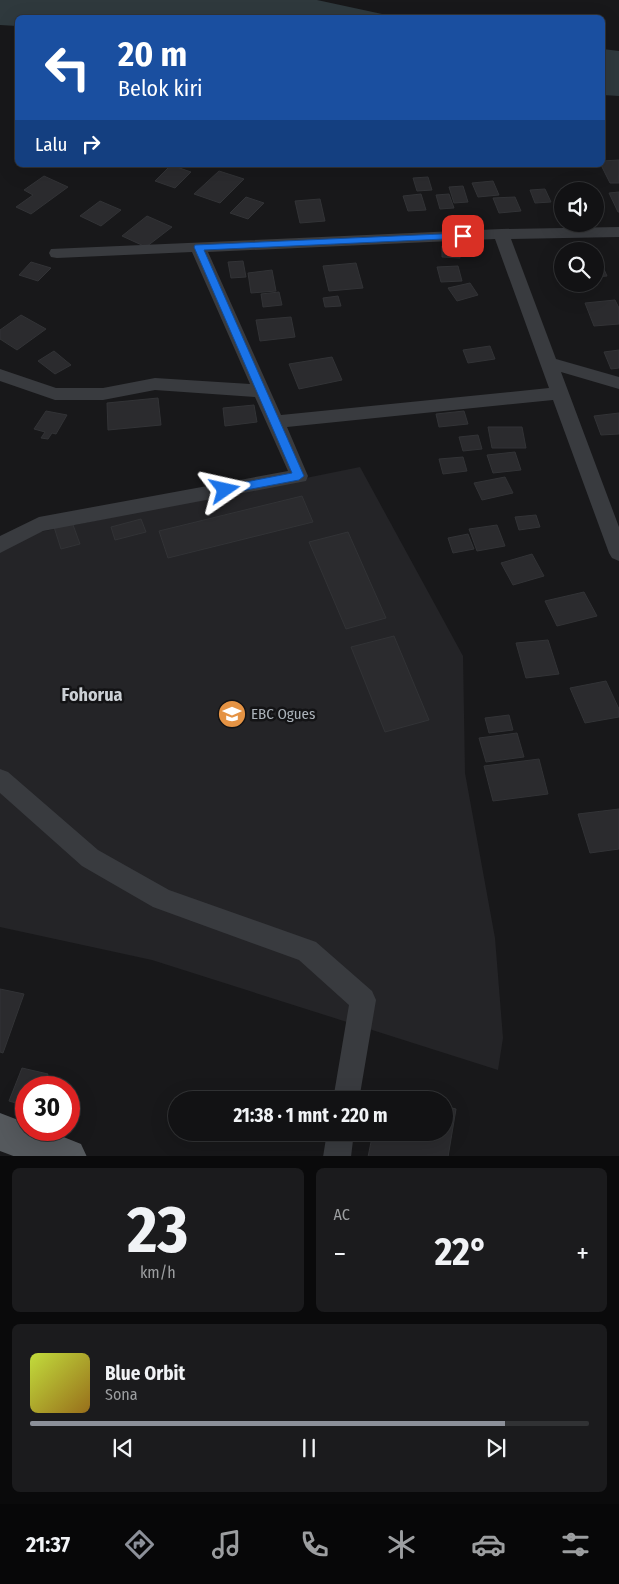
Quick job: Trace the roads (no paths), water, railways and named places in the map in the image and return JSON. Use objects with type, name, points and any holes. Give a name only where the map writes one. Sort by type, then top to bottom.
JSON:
[{"type":"main road","points":[[0,1132],[68,1156]]},
{"type":"street","points":[[57,253],[501,234],[619,232]]},
{"type":"street","points":[[501,234],[619,553]]},
{"type":"street","points":[[0,546],[39,524],[299,476],[198,247]]},
{"type":"street","points":[[549,364],[619,383]]},
{"type":"street","points":[[0,375],[55,394],[103,394],[155,384],[262,391]]},
{"type":"street","points":[[275,422],[560,393]]},
{"type":"street","points":[[0,779],[90,858],[162,899],[307,951],[363,1000],[348,1091]]},
{"type":"street","points":[[337,1156],[340,1141]]},
{"type":"place","name":"EBC Ogues","points":[[232,714]]},
{"type":"district","name":"Fohorua","points":[[92,695]]}]
